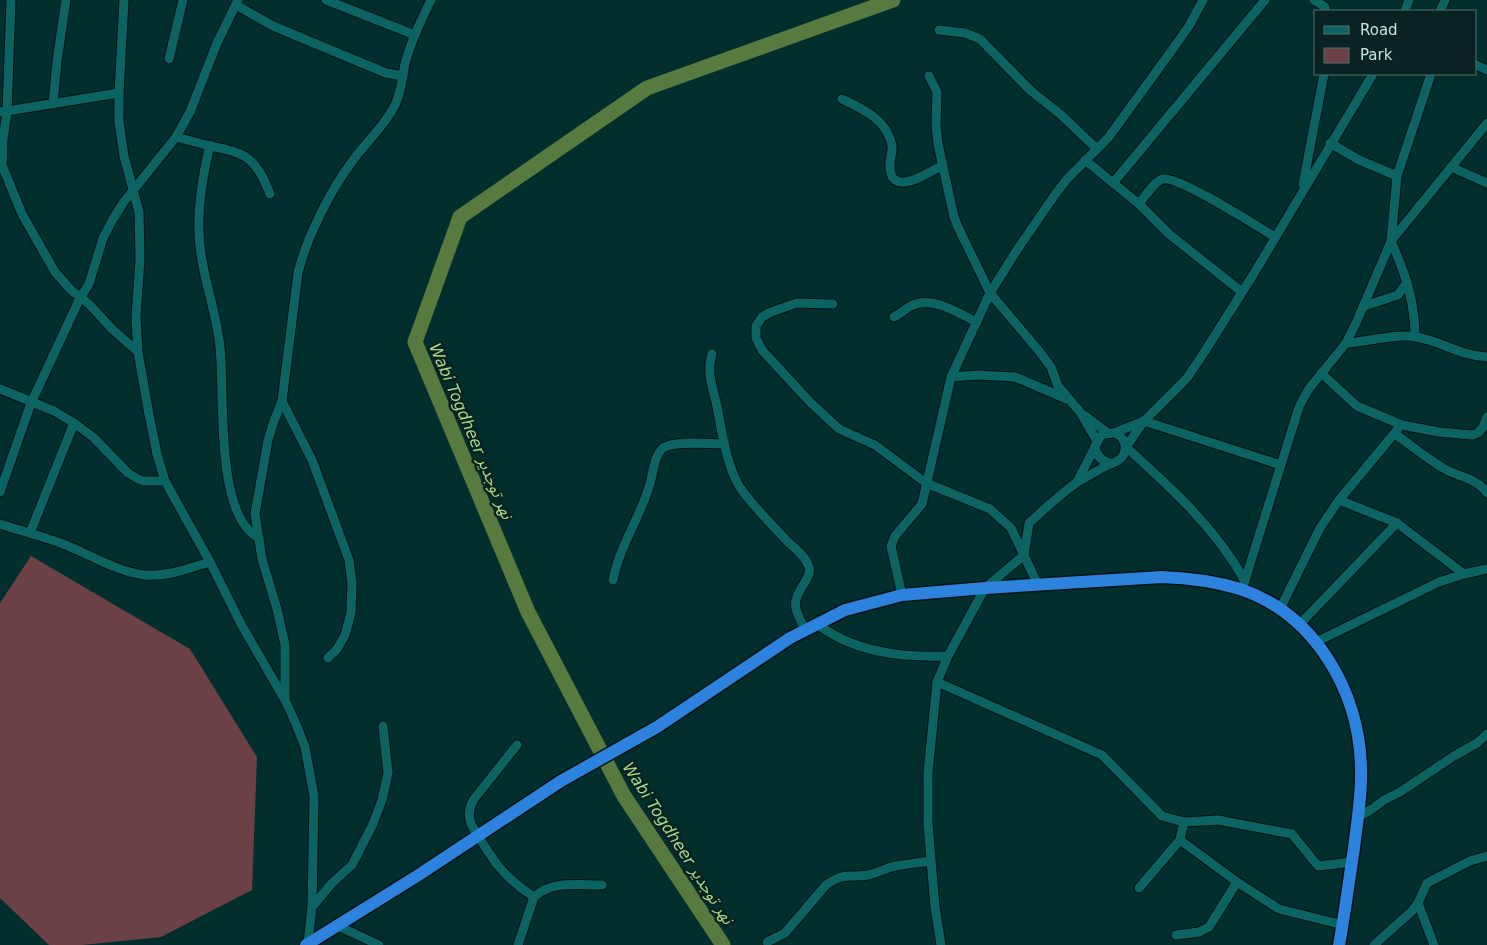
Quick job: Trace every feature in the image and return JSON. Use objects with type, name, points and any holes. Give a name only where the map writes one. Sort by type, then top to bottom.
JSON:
[{"type":"highway","points":[[307,944],[416,876],[561,781],[657,727],[811,627],[845,610],[902,595],[1162,577],[1191,578],[1243,585],[1280,609],[1299,625],[1316,642],[1336,672],[1352,709],[1359,736],[1362,769],[1358,817],[1339,945]]},
{"type":"street","points":[[11,0],[1,164],[22,214],[55,272],[66,285],[89,304],[117,334],[138,352]]},
{"type":"street","points":[[54,104],[57,61],[66,0]]},
{"type":"street","points":[[124,0],[119,93],[121,140],[139,212],[140,268],[136,318],[138,352],[157,454],[165,481],[210,562],[240,624],[285,700],[304,747],[314,796],[312,907],[307,944]]},
{"type":"street","points":[[169,59],[184,0]]},
{"type":"street","points":[[326,0],[415,35]]},
{"type":"street","points":[[285,700],[285,645],[277,609],[262,559],[256,521],[257,503],[268,440],[282,401],[298,273],[302,255],[337,183],[352,161],[386,120],[396,104],[415,35],[431,0]]},
{"type":"street","points":[[902,595],[891,546],[895,536],[922,504],[952,377],[990,294],[1054,196],[1067,179],[1108,138],[1172,50],[1203,0]]},
{"type":"street","points":[[1113,183],[1265,0]]},
{"type":"street","points":[[0,492],[31,403],[80,298],[89,284],[103,238],[123,203],[176,136],[190,112],[216,43],[237,2],[273,26],[386,73],[403,76]]},
{"type":"street","points":[[939,30],[965,33],[980,39],[1031,91],[1054,109],[1097,149]]},
{"type":"street","points":[[1302,190],[1324,75]]},
{"type":"street","points":[[941,945],[928,824],[928,773],[937,682],[948,656],[985,588],[1024,556],[1029,523],[1077,483],[1123,456],[1126,447],[1144,421],[1187,378],[1242,292],[1371,75]]},
{"type":"street","points":[[1243,585],[1299,406],[1308,390],[1346,343],[1364,306],[1391,241],[1398,176],[1431,75]]},
{"type":"street","points":[[929,76],[937,92],[936,124],[938,144],[954,217],[990,294],[1039,351],[1051,367],[1058,386],[1080,412],[1111,433],[1122,438],[1126,447],[1178,494],[1211,530],[1233,559],[1243,585]]},
{"type":"street","points":[[4,112],[119,93]]},
{"type":"street","points":[[842,99],[872,114],[882,125],[892,146],[890,168],[892,176],[898,182],[910,181],[943,165]]},
{"type":"street","points":[[1391,241],[1487,123]]},
{"type":"street","points":[[176,136],[238,152],[250,159],[262,175],[270,194]]},
{"type":"street","points":[[1330,143],[1359,160],[1398,176]]},
{"type":"street","points":[[210,146],[202,179],[199,233],[202,264],[213,307],[220,348],[225,460],[235,504],[243,524],[251,534],[259,538]]},
{"type":"street","points":[[1085,160],[1139,204],[1169,234],[1242,292]]},
{"type":"street","points":[[1451,167],[1487,183]]},
{"type":"street","points":[[1139,204],[1157,183],[1162,179],[1168,180],[1218,203],[1275,237]]},
{"type":"street","points":[[1391,241],[1407,282],[1414,308],[1415,336]]},
{"type":"street","points":[[1364,306],[1398,295],[1407,282]]},
{"type":"street","points":[[894,317],[911,306],[923,302],[938,304],[977,322]]},
{"type":"street","points":[[833,304],[797,303],[762,317],[756,326],[756,338],[762,350],[810,402],[839,429],[875,445],[926,483],[990,509],[1011,528],[1038,585]]},
{"type":"street","points":[[1346,343],[1368,342],[1394,336],[1415,336],[1457,352],[1487,357]]},
{"type":"street","points":[[712,354],[709,370],[724,444],[735,478],[742,491],[808,563],[809,576],[797,596],[796,608],[811,627],[881,652],[905,656],[948,656]]},
{"type":"street","points":[[1321,373],[1357,406],[1402,425],[1439,432],[1472,435],[1478,433],[1487,417]]},
{"type":"street","points":[[952,377],[977,375],[1015,377],[1069,400]]},
{"type":"street","points":[[0,389],[74,422],[138,479],[150,482],[165,481]]},
{"type":"street","points":[[282,401],[312,460],[349,560],[352,583],[351,612],[345,635],[338,649],[328,658]]},
{"type":"street","points":[[1080,412],[1096,443],[1096,451],[1101,459],[1110,463]]},
{"type":"street","points":[[1077,483],[1096,443],[1104,434],[1144,421],[1281,465]]},
{"type":"street","points":[[30,533],[74,422]]},
{"type":"street","points":[[1280,609],[1320,528],[1339,500],[1402,425]]},
{"type":"street","points":[[1394,434],[1445,469],[1462,475],[1483,487],[1487,493]]},
{"type":"street","points":[[613,580],[622,551],[649,488],[659,453],[664,448],[677,443],[724,444]]},
{"type":"street","points":[[1339,500],[1397,523],[1464,574]]},
{"type":"street","points":[[1299,625],[1397,523]]},
{"type":"street","points":[[0,524],[62,544],[114,566],[140,574],[172,572],[210,562]]},
{"type":"street","points":[[1316,642],[1440,582],[1487,569]]},
{"type":"street","points":[[937,682],[1102,755],[1162,816],[1184,822],[1218,820],[1292,834],[1318,866],[1352,862]]},
{"type":"street","points":[[312,907],[352,865],[372,826],[382,800],[388,773],[383,726]]},
{"type":"street","points":[[1358,817],[1477,743],[1487,734]]},
{"type":"street","points":[[517,745],[469,808],[471,824],[501,870],[517,887],[534,897]]},
{"type":"street","points":[[1139,888],[1180,840],[1184,822]]},
{"type":"street","points":[[1180,840],[1279,909],[1343,925]]},
{"type":"street","points":[[1374,945],[1404,920],[1418,903],[1423,888],[1431,880],[1470,861],[1487,856]]},
{"type":"street","points":[[767,942],[785,933],[826,885],[833,880],[847,875],[870,874],[898,866],[931,861]]},
{"type":"street","points":[[1176,934],[1199,932],[1209,927],[1238,882]]},
{"type":"street","points":[[518,945],[534,897],[545,889],[561,885],[602,885]]},
{"type":"street","points":[[1418,903],[1434,945]]},
{"type":"street","points":[[336,925],[379,945]]},
{"type":"green space","points":[[31,556],[190,649],[257,757],[252,890],[161,937],[82,945],[49,945],[0,898],[0,603]]},
{"type":"waterway","name":"Wabi Togdheer نهر توجدير","points":[[723,945],[624,796],[528,612],[415,342],[460,217],[647,88],[893,0]]}]
